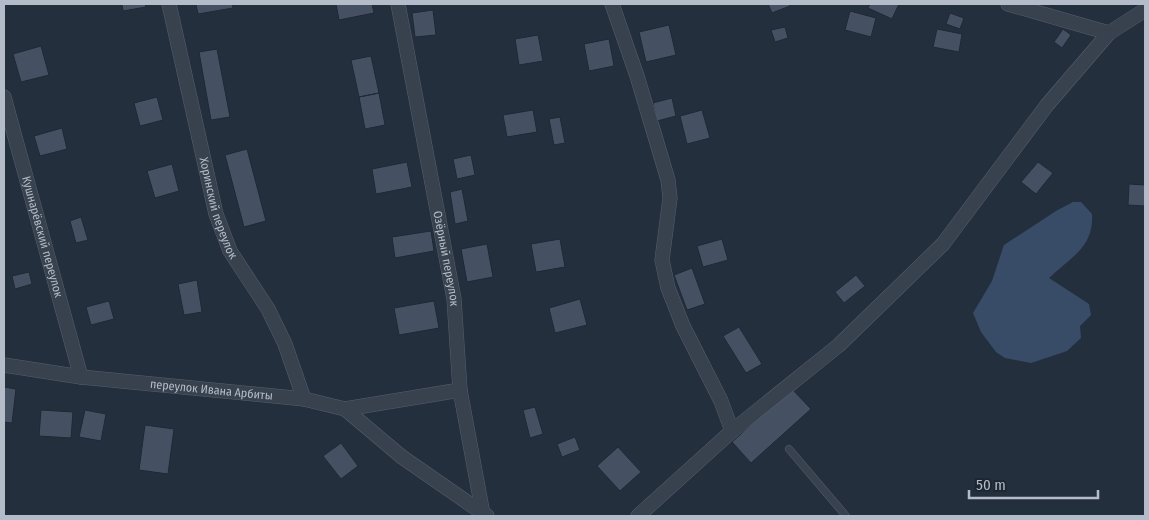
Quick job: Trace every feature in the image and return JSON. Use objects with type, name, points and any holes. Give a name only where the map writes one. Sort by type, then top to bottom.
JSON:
[{"type":"street","name":"Хоринский переулок","points":[[169,4],[216,214],[230,250],[268,309],[285,344],[304,399]]},
{"type":"street","name":"Озёрный переулок","points":[[398,4],[454,299],[460,390],[485,515]]},
{"type":"street","points":[[612,4],[637,76],[668,180],[670,198],[662,260],[668,288],[683,326],[721,401],[732,431]]},
{"type":"street","points":[[1008,4],[1109,33]]},
{"type":"street","points":[[638,516],[732,431],[839,345],[942,244],[1047,105],[1109,33],[1145,10]]},
{"type":"street","name":"Кушнарёвский переулок","points":[[4,97],[80,377]]},
{"type":"street","name":"переулок Ивана Арбиты","points":[[4,365],[80,377],[304,399],[345,409],[402,457],[485,515]]},
{"type":"street","points":[[345,409],[460,390]]},
{"type":"lane","points":[[789,449],[846,516]]},
{"type":"water","points":[[1073,202],[1081,202],[1092,214],[1092,225],[1089,235],[1080,250],[1049,278],[1089,304],[1091,315],[1080,326],[1081,338],[1067,351],[1031,363],[1005,358],[996,352],[981,332],[973,313],[992,281],[1004,245]]},
{"type":"building","points":[[122,4],[145,4],[146,7],[123,11]]},
{"type":"building","points":[[196,4],[232,4],[233,8],[198,14]]},
{"type":"building","points":[[336,4],[372,4],[374,13],[339,20]]},
{"type":"building","points":[[768,4],[790,4],[790,6],[772,13]]},
{"type":"building","points":[[870,4],[899,4],[892,19],[868,8]]},
{"type":"building","points":[[433,10],[436,35],[415,37],[412,13]]},
{"type":"building","points":[[850,11],[876,18],[871,37],[845,30]]},
{"type":"building","points":[[950,13],[964,18],[960,29],[946,24]]},
{"type":"building","points":[[669,25],[676,55],[646,62],[639,32]]},
{"type":"building","points":[[785,27],[788,38],[775,42],[771,30]]},
{"type":"building","points":[[937,29],[962,34],[959,52],[933,47]]},
{"type":"building","points":[[1063,29],[1071,35],[1062,48],[1054,42]]},
{"type":"building","points":[[538,35],[543,61],[519,65],[515,39]]},
{"type":"building","points":[[609,39],[614,66],[589,71],[584,44]]},
{"type":"building","points":[[41,46],[49,75],[21,82],[13,54]]},
{"type":"building","points":[[217,49],[230,117],[211,120],[199,52]]},
{"type":"building","points":[[371,56],[379,93],[359,97],[351,60]]},
{"type":"building","points":[[379,93],[385,125],[365,129],[359,97]]},
{"type":"building","points":[[157,97],[163,120],[140,126],[134,103]]},
{"type":"building","points":[[672,98],[676,116],[657,121],[653,103]]},
{"type":"building","points":[[533,110],[537,132],[507,137],[503,115]]},
{"type":"building","points":[[702,110],[710,138],[687,144],[680,116]]},
{"type":"building","points":[[560,117],[565,143],[554,145],[549,119]]},
{"type":"building","points":[[62,128],[67,149],[40,156],[34,136]]},
{"type":"building","points":[[247,149],[266,221],[244,227],[225,155]]},
{"type":"building","points":[[471,155],[475,175],[457,179],[453,159]]},
{"type":"building","points":[[407,162],[412,187],[376,194],[372,169]]},
{"type":"building","points":[[1038,162],[1053,173],[1036,194],[1021,182]]},
{"type":"building","points":[[172,164],[179,191],[155,198],[147,171]]},
{"type":"building","points":[[1129,184],[1145,185],[1145,206],[1128,205]]},
{"type":"building","points":[[462,189],[468,221],[455,224],[450,192]]},
{"type":"building","points":[[81,217],[88,240],[76,243],[70,221]]},
{"type":"building","points":[[431,231],[434,251],[395,258],[392,237]]},
{"type":"building","points":[[560,239],[565,267],[536,272],[531,244]]},
{"type":"building","points":[[722,239],[728,260],[703,267],[697,246]]},
{"type":"building","points":[[487,244],[493,277],[467,282],[461,249]]},
{"type":"building","points":[[692,268],[705,304],[687,310],[674,275]]},
{"type":"building","points":[[29,272],[32,284],[15,289],[12,276]]},
{"type":"building","points":[[856,275],[865,286],[844,303],[835,292]]},
{"type":"building","points":[[197,280],[202,312],[184,315],[178,284]]},
{"type":"building","points":[[580,299],[587,325],[555,333],[549,308]]},
{"type":"building","points":[[109,301],[114,319],[91,325],[86,307]]},
{"type":"building","points":[[434,301],[439,328],[399,335],[394,308]]},
{"type":"building","points":[[739,327],[762,364],[746,373],[723,336]]},
{"type":"building","points":[[4,387],[16,389],[12,423],[4,422]]},
{"type":"building","points":[[791,388],[811,409],[751,463],[732,442]]},
{"type":"building","points":[[535,407],[543,434],[530,438],[523,410]]},
{"type":"building","points":[[41,410],[73,412],[71,438],[39,436]]},
{"type":"building","points":[[85,410],[106,414],[101,441],[79,437]]},
{"type":"building","points":[[145,425],[174,429],[168,474],[139,470]]},
{"type":"building","points":[[575,437],[580,450],[562,457],[557,444]]},
{"type":"building","points":[[341,443],[358,466],[341,479],[323,456]]},
{"type":"building","points":[[618,447],[641,472],[620,491],[597,466]]}]
